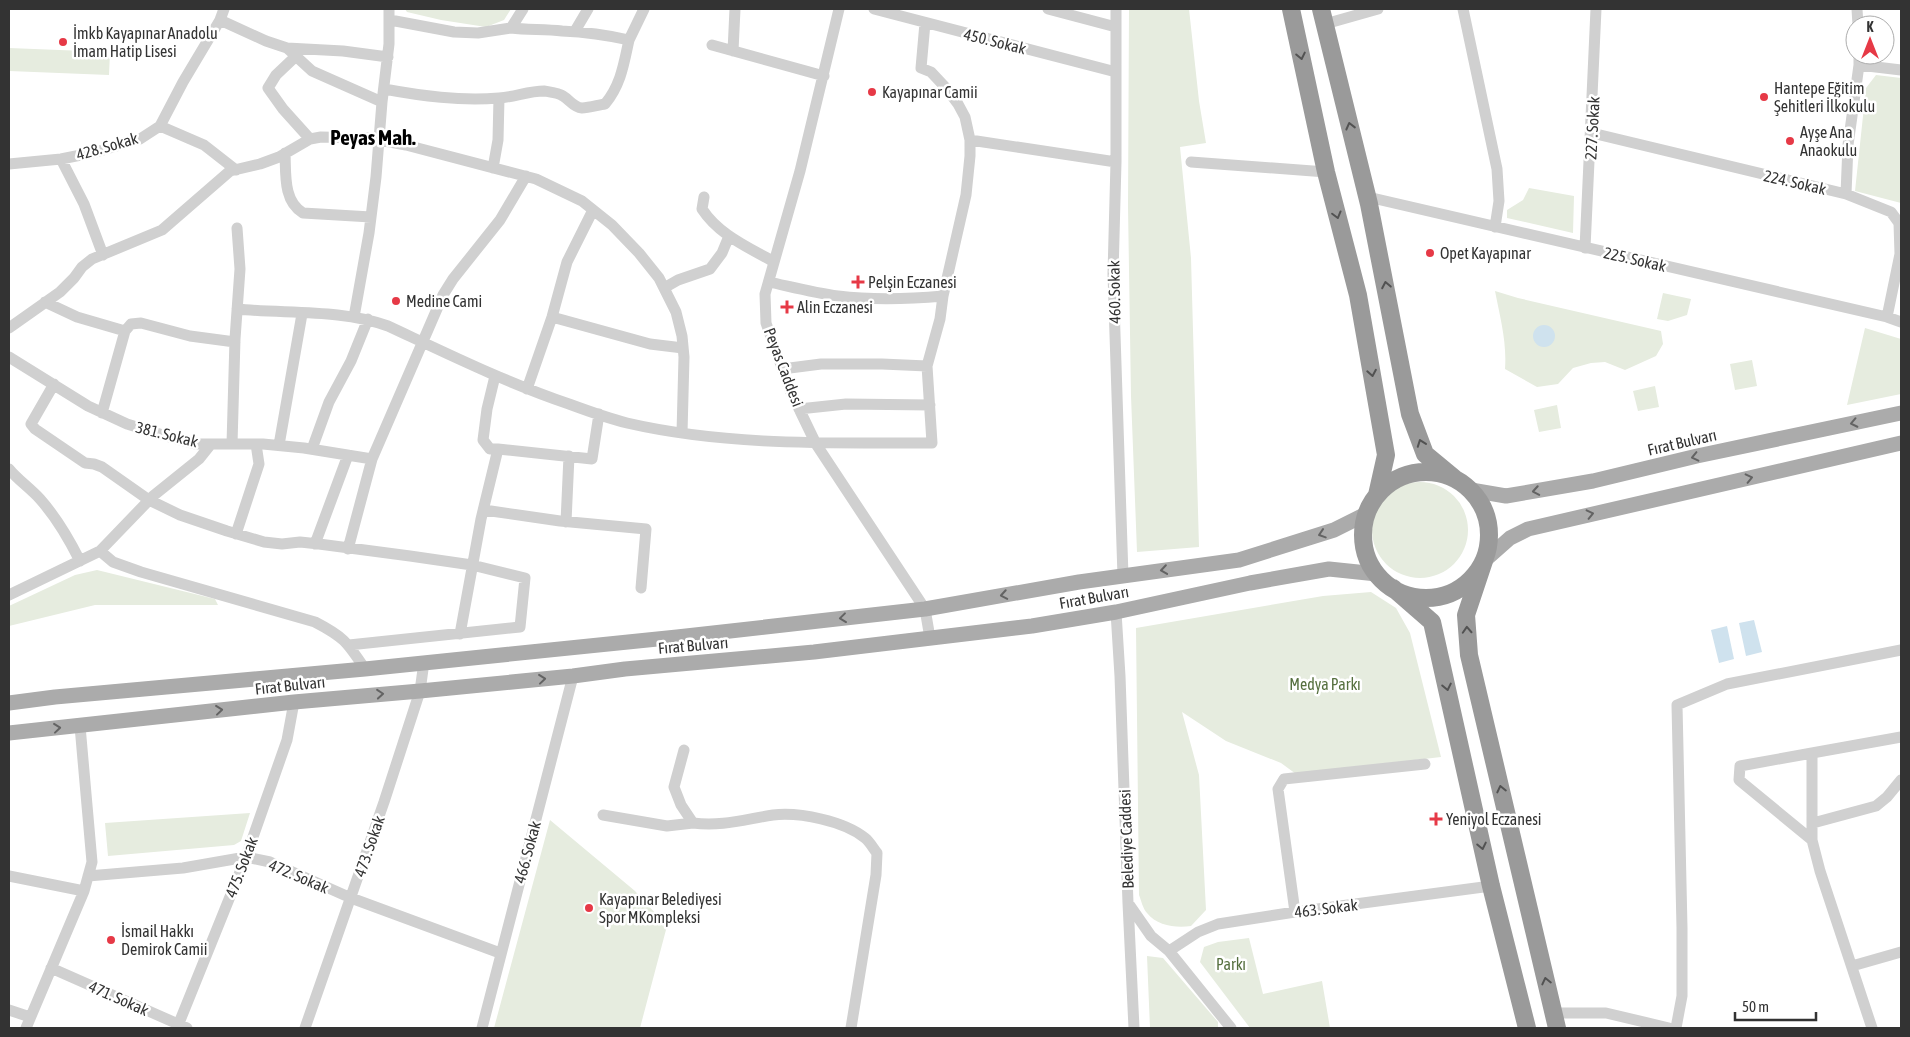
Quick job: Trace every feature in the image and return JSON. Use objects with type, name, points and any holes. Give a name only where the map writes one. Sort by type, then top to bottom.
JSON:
[{"type":"highway","points":[[1291,9],[1326,172],[1358,295],[1386,455],[1377,495]]},
{"type":"highway","points":[[1323,16],[1368,197],[1410,414],[1425,454],[1471,490],[1482,505],[1489,523],[1489,542],[1466,615],[1469,655],[1556,1021]]},
{"type":"highway","points":[[1454,478],[1433,472],[1412,473],[1392,481],[1377,495],[1366,514],[1363,535],[1366,556],[1377,574],[1432,622],[1491,886],[1527,1028]]},
{"type":"highway","points":[[1393,588],[1412,596],[1420,597],[1434,597],[1455,591],[1472,578],[1484,561]]},
{"type":"main road","name":"Fırat Bulvarı","points":[[1471,490],[1506,496],[1583,483],[1901,413]]},
{"type":"main road","points":[[1484,561],[1510,538],[1528,529],[1901,443]]},
{"type":"main road","name":"Fırat Bulvarı","points":[[9,703],[55,697],[365,669],[925,609],[1079,582],[1239,560],[1334,530],[1366,514]]},
{"type":"main road","name":"Fırat Bulvarı","points":[[9,733],[294,702],[804,653],[1032,626],[1116,612],[1250,583],[1329,569],[1377,574]]},
{"type":"street","points":[[511,28],[523,9]]},
{"type":"street","points":[[575,31],[588,9]]},
{"type":"street","points":[[384,89],[437,98],[465,100],[515,97],[534,91],[547,91],[563,96],[572,105],[582,108],[605,104],[614,94],[621,76],[629,40],[644,9]]},
{"type":"street","points":[[733,51],[735,9]]},
{"type":"street","name":"Peyas Caddesi","points":[[837,9],[824,76],[800,171],[765,294],[766,323],[790,390],[816,444],[925,609],[930,638]]},
{"type":"street","name":"450. Sokak","points":[[874,9],[1116,72]]},
{"type":"street","points":[[1048,9],[1116,27]]},
{"type":"street","name":"460. Sokak","points":[[1116,9],[1116,162],[1113,274],[1124,576]]},
{"type":"street","points":[[1323,16],[1378,9]]},
{"type":"street","points":[[1463,9],[1497,169],[1499,201],[1495,226]]},
{"type":"street","name":"227. Sokak","points":[[1586,248],[1596,9]]},
{"type":"street","points":[[236,170],[204,145],[160,126],[222,14],[266,41],[291,52],[312,71],[382,102]]},
{"type":"street","points":[[354,317],[371,217],[388,57],[389,15],[454,32],[478,33],[511,28],[530,31],[575,31],[603,34],[629,40]]},
{"type":"street","points":[[237,309],[368,319],[423,342],[526,390],[625,422],[682,433],[735,440],[816,444],[932,443],[927,366],[940,319],[943,296],[966,195],[970,140],[964,117],[958,104],[936,77],[921,68],[924,23]]},
{"type":"street","points":[[712,45],[824,76]]},
{"type":"street","points":[[291,52],[343,51],[388,57]]},
{"type":"street","points":[[291,52],[268,88],[283,109],[310,139]]},
{"type":"street","points":[[1846,194],[1848,145],[1858,65]]},
{"type":"street","points":[[1880,65],[1901,70]]},
{"type":"street","points":[[493,168],[498,140],[499,98]]},
{"type":"street","name":"428. Sokak","points":[[9,164],[61,159],[96,152],[140,139],[160,126]]},
{"type":"street","name":"224. Sokak","points":[[1592,133],[1846,194],[1892,212],[1899,223],[1900,254],[1887,317]]},
{"type":"street","points":[[9,328],[60,292],[82,267],[92,259],[162,230],[230,171],[260,164],[310,139],[339,137],[379,140],[406,145],[526,176],[557,188],[582,201],[612,226],[639,253],[664,288],[676,312],[683,348],[682,433]]},
{"type":"street","points":[[970,140],[1116,162]]},
{"type":"street","points":[[285,153],[288,189],[296,209],[303,213],[371,217]]},
{"type":"street","points":[[61,159],[84,204],[103,255]]},
{"type":"street","points":[[1191,162],[1326,172]]},
{"type":"street","points":[[348,549],[372,459],[443,295],[453,279],[500,220],[526,176]]},
{"type":"street","points":[[704,197],[702,209],[708,218],[729,236],[774,262]]},
{"type":"street","name":"225. Sokak","points":[[1368,197],[1887,317],[1901,322]]},
{"type":"street","points":[[526,390],[552,317],[568,262],[593,210]]},
{"type":"street","points":[[232,444],[235,342],[240,269],[237,228]]},
{"type":"street","points":[[664,288],[678,280],[710,269],[722,253],[729,236]]},
{"type":"street","points":[[769,282],[838,296],[860,298],[943,296]]},
{"type":"street","points":[[45,302],[77,317],[125,331]]},
{"type":"street","points":[[279,445],[302,314]]},
{"type":"street","points":[[552,317],[613,332],[650,344],[683,348]]},
{"type":"street","points":[[312,449],[329,402],[351,361],[368,319]]},
{"type":"street","points":[[102,413],[125,331],[131,324],[141,324],[190,336],[235,342]]},
{"type":"street","name":"381. Sokak","points":[[9,357],[102,413],[127,424],[166,436],[195,444],[279,445],[372,459]]},
{"type":"street","points":[[782,369],[821,364],[927,366]]},
{"type":"street","points":[[495,376],[482,440],[490,449],[592,459],[599,414]]},
{"type":"street","points":[[54,384],[31,424],[85,463],[102,467],[149,500],[180,515],[264,542],[282,544],[300,542],[472,565],[525,578],[520,628],[349,645]]},
{"type":"street","points":[[799,409],[846,404],[930,405]]},
{"type":"street","points":[[9,595],[100,551],[149,500],[199,459],[211,444]]},
{"type":"street","points":[[236,534],[259,464],[256,444]]},
{"type":"street","points":[[460,634],[472,565],[498,449]]},
{"type":"street","points":[[315,544],[348,455]]},
{"type":"street","points":[[566,522],[570,456]]},
{"type":"street","points":[[9,470],[21,483],[39,497],[50,511],[69,539],[80,561]]},
{"type":"street","points":[[484,510],[566,522],[646,528],[641,588]]},
{"type":"street","points":[[100,551],[114,562],[142,572],[315,622],[338,634],[349,645],[365,669]]},
{"type":"street","name":"Belediye Caddesi","points":[[1116,612],[1128,903],[1151,936],[1169,951],[1231,1028]]},
{"type":"street","points":[[1676,1028],[1682,996],[1677,705],[1727,684],[1901,650]]},
{"type":"street","name":"473. Sokak","points":[[305,1028],[351,898],[420,691],[424,662]]},
{"type":"street","name":"466. Sokak","points":[[482,1028],[500,952],[574,676]]},
{"type":"street","name":"475. Sokak","points":[[181,1027],[246,857],[287,740],[294,702]]},
{"type":"street","points":[[9,1010],[28,1023],[84,892],[92,862],[80,726]]},
{"type":"street","points":[[1812,840],[1739,780],[1740,766],[1901,737]]},
{"type":"street","points":[[684,750],[674,787],[681,805],[694,823]]},
{"type":"street","points":[[1812,754],[1812,840],[1820,871],[1872,1028]]},
{"type":"street","points":[[1295,912],[1278,789],[1284,779],[1425,764]]},
{"type":"street","points":[[1813,823],[1876,806],[1887,797],[1901,780]]},
{"type":"street","points":[[603,815],[667,826],[694,823],[711,825],[776,815],[800,815],[844,825],[866,838],[877,853],[876,875],[851,1028]]},
{"type":"street","name":"472. Sokak","points":[[88,876],[183,868],[246,857],[270,862],[351,898],[500,952]]},
{"type":"street","points":[[9,876],[84,892]]},
{"type":"street","name":"463. Sokak","points":[[1169,951],[1198,932],[1218,924],[1491,886]]},
{"type":"street","points":[[1128,903],[1134,1028]]},
{"type":"street","points":[[1852,966],[1901,952]]},
{"type":"street","name":"471. Sokak","points":[[51,968],[181,1027]]},
{"type":"street","points":[[1556,1021],[1606,1013],[1669,1028]]},
{"type":"green space","points":[[405,9],[511,9],[504,20],[486,27],[441,20],[407,12]]},
{"type":"green space","points":[[1129,9],[1189,9],[1199,101],[1206,143],[1180,147],[1191,258],[1199,547],[1137,552],[1131,396],[1128,206]]},
{"type":"green space","points":[[9,48],[110,52],[109,75],[9,71]]},
{"type":"green space","points":[[1876,75],[1901,78],[1901,203],[1855,191],[1866,88]]},
{"type":"green space","points":[[1529,188],[1574,196],[1573,233],[1507,218],[1507,210],[1523,200]]},
{"type":"green space","points":[[1495,291],[1661,331],[1663,344],[1656,356],[1625,370],[1605,362],[1591,363],[1573,368],[1558,384],[1537,387],[1505,369],[1504,339]]},
{"type":"green space","points":[[1663,293],[1691,299],[1687,315],[1668,321],[1657,319]]},
{"type":"green space","points":[[1865,328],[1901,339],[1901,394],[1847,405]]},
{"type":"green space","points":[[1752,360],[1757,386],[1735,390],[1730,364]]},
{"type":"green space","points":[[1655,386],[1659,407],[1638,411],[1633,391]]},
{"type":"green space","points":[[1557,405],[1561,428],[1539,432],[1534,410]]},
{"type":"green space","points":[[1420,482],[1438,486],[1454,496],[1464,512],[1468,530],[1464,548],[1454,564],[1438,574],[1420,578],[1402,574],[1386,564],[1376,548],[1372,530],[1376,512],[1386,496],[1402,486]]},
{"type":"green space","points":[[97,570],[215,599],[218,605],[95,605],[9,626],[9,606],[75,575]]},
{"type":"green space","name":"Medya Parkı","points":[[1371,592],[1396,608],[1410,633],[1441,757],[1296,774],[1281,763],[1226,741],[1182,712],[1199,775],[1206,910],[1191,926],[1179,927],[1156,921],[1143,907],[1139,895],[1136,628],[1323,596]]},
{"type":"green space","points":[[250,813],[241,841],[234,845],[108,856],[105,823]]},
{"type":"green space","name":"Kayapınar Belediyesi Spor MKompleksi","points":[[550,820],[635,891],[667,926],[640,1028],[494,1028]]},
{"type":"green space","name":"Parkı","points":[[1249,938],[1263,994],[1322,981],[1330,1028],[1250,1028],[1200,962],[1204,947],[1218,942]]},
{"type":"green space","points":[[1147,956],[1163,958],[1218,1022],[1218,1028],[1150,1028]]},
{"type":"water","points":[[1544,325],[1552,328],[1555,336],[1552,344],[1544,347],[1536,344],[1533,336],[1536,328]]},
{"type":"water","points":[[1754,620],[1762,652],[1746,656],[1739,623]]},
{"type":"water","points":[[1727,626],[1734,659],[1719,663],[1711,630]]},
{"type":"place","name":"İmkb Kayapınar Anadolu İmam Hatip Lisesi","points":[[63,42]]},
{"type":"place","name":"Kayapınar Camii","points":[[872,92]]},
{"type":"place","name":"Hantepe Eğitim Şehitleri İlkokulu","points":[[1764,97]]},
{"type":"place","name":"Ayşe Ana Anaokulu","points":[[1790,141]]},
{"type":"place","name":"Opet Kayapınar","points":[[1430,253]]},
{"type":"place","name":"Pelşin Eczanesi","points":[[858,282]]},
{"type":"place","name":"Medine Cami","points":[[396,301]]},
{"type":"place","name":"Alin Eczanesi","points":[[787,307]]},
{"type":"place","name":"Yeniyol Eczanesi","points":[[1436,819]]},
{"type":"place","name":"Kayapınar Belediyesi Spor MKompleksi","points":[[589,908]]},
{"type":"place","name":"İsmail Hakkı Demirok Camii","points":[[111,940]]},
{"type":"district","name":"Peyas Mah.","points":[[373,138]]}]
